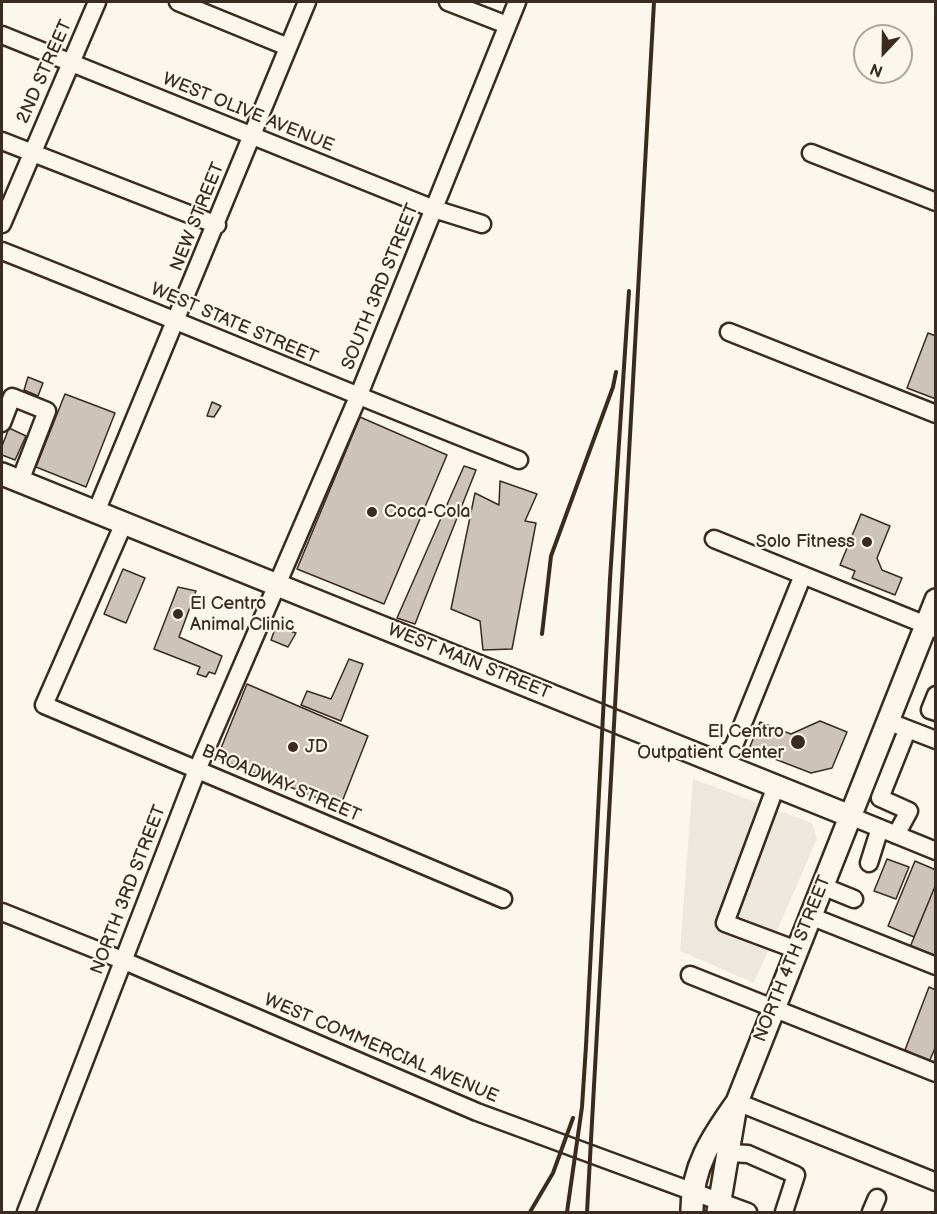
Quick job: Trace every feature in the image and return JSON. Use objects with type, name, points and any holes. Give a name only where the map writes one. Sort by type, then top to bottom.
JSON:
[{"type":"main road","name":"WEST MAIN STREET","points":[[11,478],[850,816]]},
{"type":"main road","name":"NORTH 4TH STREET","points":[[718,1207],[730,1153],[737,1102],[888,721],[930,627],[936,600]]},
{"type":"main road","name":"NORTH 4TH STREET","points":[[692,1212],[692,1190],[709,1141],[737,1102]]},
{"type":"street","name":"2ND STREET","points":[[2,224],[30,153],[97,2]]},
{"type":"street","points":[[178,2],[288,46]]},
{"type":"street","name":"NEW STREET","points":[[96,512],[217,225],[307,2]]},
{"type":"street","points":[[448,2],[507,25]]},
{"type":"street","name":"SOUTH 3RD STREET","points":[[276,584],[358,397],[517,2]]},
{"type":"street","name":"WEST OLIVE AVENUE","points":[[2,36],[434,209],[482,224]]},
{"type":"street","points":[[2,141],[217,225]]},
{"type":"street","points":[[811,153],[936,202]]},
{"type":"street","name":"WEST STATE STREET","points":[[2,251],[177,320],[358,397],[519,460]]},
{"type":"street","points":[[729,332],[936,414]]},
{"type":"street","points":[[2,423],[12,397],[47,411],[11,478]]},
{"type":"street","name":"BROADWAY STREET","points":[[124,523],[44,705],[503,899]]},
{"type":"street","points":[[714,539],[930,627]]},
{"type":"street","points":[[713,761],[733,748],[807,577]]},
{"type":"street","points":[[745,773],[740,749],[807,577]]},
{"type":"street","name":"NORTH 3RD STREET","points":[[26,1212],[197,770],[276,584]]},
{"type":"street","points":[[936,695],[930,710],[936,712]]},
{"type":"street","points":[[888,721],[936,740]]},
{"type":"street","points":[[896,835],[909,811],[880,798],[904,738]]},
{"type":"street","points":[[776,786],[725,923],[797,950]]},
{"type":"street","name":"WEST MAIN STREET","points":[[850,816],[936,851]]},
{"type":"street","points":[[869,863],[880,828]]},
{"type":"street","points":[[822,885],[854,899]]},
{"type":"street","name":"WEST COMMERCIAL AVENUE","points":[[2,912],[122,960],[477,1112],[692,1190],[718,1207],[748,1212]]},
{"type":"street","points":[[810,916],[936,966]]},
{"type":"street","points":[[690,975],[936,1073]]},
{"type":"street","points":[[737,1102],[936,1182]]},
{"type":"street","points":[[730,1153],[748,1154],[796,1175],[784,1212]]},
{"type":"shaded area","points":[[693,779],[812,823],[817,839],[754,983],[680,951]]},
{"type":"building","points":[[928,333],[936,336],[936,399],[907,388]]},
{"type":"building","points":[[28,377],[43,383],[38,396],[24,390]]},
{"type":"building","points":[[65,394],[115,413],[86,487],[36,467]]},
{"type":"building","points":[[212,402],[221,406],[214,417],[207,416]]},
{"type":"building","name":"Coca-Cola","points":[[360,417],[447,455],[384,604],[297,569]]},
{"type":"building","points":[[9,428],[26,436],[15,460],[2,455],[2,446]]},
{"type":"building","points":[[464,466],[476,470],[415,624],[397,618]]},
{"type":"building","points":[[500,481],[537,494],[525,521],[536,523],[512,649],[483,650],[480,621],[451,609],[475,493],[499,505]]},
{"type":"building","name":"Solo Fitness","points":[[861,514],[890,526],[877,558],[882,570],[902,578],[895,595],[852,578],[855,571],[840,565]]},
{"type":"building","points":[[123,569],[145,578],[126,623],[104,614]]},
{"type":"building","name":"El Centro Animal Clinic","points":[[178,587],[196,591],[179,637],[222,656],[215,674],[209,672],[206,677],[197,674],[200,667],[154,649]]},
{"type":"building","points":[[276,626],[296,633],[288,647],[271,640]]},
{"type":"building","points":[[349,659],[363,664],[341,721],[301,705],[307,691],[331,699]]},
{"type":"building","name":"JD","points":[[247,684],[368,736],[340,807],[217,758]]},
{"type":"building","name":"El Centro Outpatient Center","points":[[820,721],[847,732],[832,768],[811,773],[749,749],[760,722],[791,734]]},
{"type":"building","points":[[887,859],[909,867],[896,899],[874,891]]},
{"type":"building","points":[[915,861],[936,870],[936,884],[914,937],[888,926]]},
{"type":"building","points":[[936,884],[936,955],[934,957],[910,947]]},
{"type":"building","points":[[929,987],[936,990],[936,1046],[929,1062],[905,1050]]},
{"type":"railway","points":[[587,1212],[654,2]]},
{"type":"railway","points":[[567,1212],[582,1107],[610,579],[629,291]]},
{"type":"railway","points":[[542,634],[551,556],[613,387],[616,372]]},
{"type":"railway","points":[[530,1212],[553,1173],[573,1118]]},
{"type":"place","name":"Coca-Cola","points":[[372,512]]},
{"type":"place","name":"Solo Fitness","points":[[867,542]]},
{"type":"place","name":"El Centro Animal Clinic","points":[[178,614]]},
{"type":"place","name":"El Centro Outpatient Center","points":[[798,742]]},
{"type":"place","name":"JD","points":[[293,747]]}]
